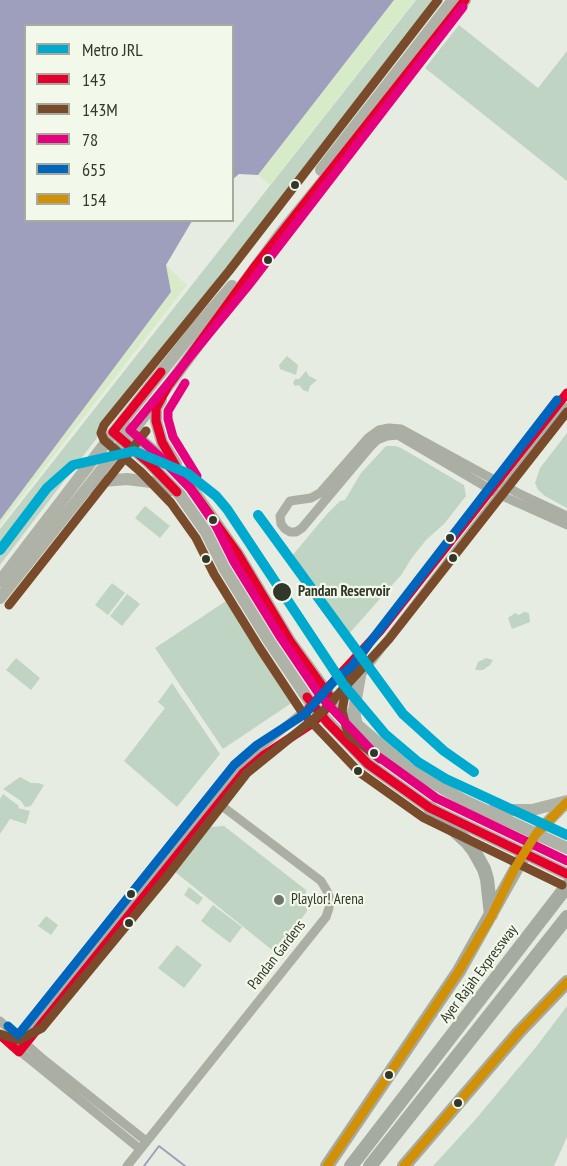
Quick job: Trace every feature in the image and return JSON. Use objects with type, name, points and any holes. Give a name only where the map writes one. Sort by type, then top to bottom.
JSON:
[{"type":"highway","points":[[430,808],[474,851],[484,869],[491,917]]},
{"type":"highway","points":[[327,1166],[459,971],[525,853]]},
{"type":"highway","name":"Ayer Rajah Expressway","points":[[351,1166],[567,886]]},
{"type":"highway","points":[[370,1166],[567,917]]},
{"type":"highway","points":[[404,1166],[519,1032],[563,986]]},
{"type":"main road","points":[[0,581],[117,428],[238,279],[453,0]]},
{"type":"main road","points":[[0,598],[168,386],[268,249],[465,0]]},
{"type":"main road","points":[[168,386],[156,408],[156,421],[162,442],[181,475],[238,555],[290,641],[333,701],[357,726],[409,769],[479,808],[567,848]]},
{"type":"main road","points":[[117,428],[181,475]]},
{"type":"main road","points":[[128,436],[180,495],[206,532],[224,568],[312,705],[368,764],[430,808],[567,874]]},
{"type":"main road","points":[[85,491],[103,481],[132,479],[159,484],[180,495]]},
{"type":"main road","points":[[357,726],[354,710],[360,676]]},
{"type":"main road","points":[[479,808],[502,811],[532,810],[567,802]]},
{"type":"main road","points":[[525,853],[536,834],[567,802]]},
{"type":"street","points":[[215,800],[264,755],[313,723],[343,689],[360,676],[567,393]]},
{"type":"street","points":[[15,1049],[161,877],[238,765],[312,705],[325,691],[380,631],[567,407]]},
{"type":"street","points":[[567,516],[498,488],[400,429],[389,428],[378,430],[368,438],[321,493],[311,498],[290,501],[280,516],[281,524],[290,532],[296,532],[302,528],[377,440],[398,435],[567,525]]},
{"type":"street","name":"Pandan Gardens","points":[[127,1166],[326,917],[329,908],[330,899],[321,881],[215,800]]},
{"type":"street","points":[[1,1022],[16,1028],[35,1025]]},
{"type":"street","points":[[1,1022],[143,1145]]},
{"type":"street","points":[[35,1025],[35,1045],[43,1059]]},
{"type":"street","points":[[0,1035],[15,1049],[143,1145]]},
{"type":"shaded area","points":[[416,0],[436,0],[169,349],[122,405],[0,565],[0,529]]},
{"type":"shaded area","points":[[459,25],[538,88],[567,51],[567,181],[425,68]]},
{"type":"shaded area","points":[[287,356],[298,365],[296,375],[280,369],[279,365]]},
{"type":"shaded area","points":[[306,371],[309,376],[317,380],[310,386],[308,392],[293,383]]},
{"type":"shaded area","points":[[567,433],[567,508],[545,496],[538,490],[535,483],[540,468]]},
{"type":"shaded area","points":[[386,446],[401,448],[464,485],[466,496],[444,524],[426,540],[402,574],[347,636],[291,557],[327,514],[340,501],[345,500],[361,473]]},
{"type":"shaded area","points":[[145,506],[170,526],[160,538],[135,518]]},
{"type":"shaded area","points":[[112,583],[125,593],[108,615],[95,605]]},
{"type":"shaded area","points":[[127,594],[140,604],[122,626],[110,616]]},
{"type":"shaded area","points":[[226,601],[293,702],[223,749],[155,648]]},
{"type":"shaded area","points":[[524,612],[529,613],[530,622],[512,629],[508,618],[515,613],[519,615]]},
{"type":"shaded area","points":[[16,658],[40,678],[31,690],[6,670]]},
{"type":"shaded area","points":[[486,658],[493,660],[490,665],[483,670],[475,670],[478,662]]},
{"type":"shaded area","points":[[172,683],[220,754],[177,807],[124,761],[165,708],[158,702]]},
{"type":"shaded area","points":[[20,777],[31,783],[44,785],[31,806],[25,807],[21,801],[3,789]]},
{"type":"shaded area","points":[[3,794],[19,806],[18,808],[30,811],[26,824],[10,819],[0,834],[0,799]]},
{"type":"shaded area","points":[[224,826],[306,890],[307,911],[277,954],[174,871],[209,827]]},
{"type":"shaded area","points":[[189,887],[203,898],[198,905],[184,895]]},
{"type":"shaded area","points":[[213,905],[242,927],[230,943],[201,921]]},
{"type":"shaded area","points":[[46,916],[58,925],[51,935],[38,926]]},
{"type":"shaded area","points":[[177,945],[202,965],[184,988],[158,968]]},
{"type":"shaded area","points":[[567,1006],[567,1137],[554,1166],[433,1166],[475,1120]]},
{"type":"sand","points":[[394,0],[415,0],[270,185],[258,175]]},
{"type":"sand","points":[[166,265],[187,285],[0,525],[0,520],[171,293]]},
{"type":"water","points":[[0,0],[394,0],[258,175],[239,174],[234,178],[234,24],[24,24],[24,222],[191,222],[166,265],[171,292],[0,520]]},
{"type":"waterway","points":[[144,1166],[159,1146],[185,1166]]},
{"type":"metro line","name":"JRL","points":[[0,550],[47,488],[73,465],[134,451],[187,473],[216,496],[227,509],[343,684],[385,734],[418,762],[446,779],[567,835]]},
{"type":"metro line","name":"JRL","points":[[258,515],[403,714],[444,751],[474,772]]},
{"type":"transit line","name":"143M","points":[[438,0],[229,271],[104,425],[101,433],[104,440],[141,472],[171,503],[196,538],[214,574],[302,712],[359,772],[424,818],[562,885]]},
{"type":"transit line","name":"143","points":[[0,1035],[19,1052],[243,773],[264,755],[313,723],[333,701],[290,641],[238,554],[181,475],[162,442],[156,421],[156,408],[168,386],[256,265],[465,0]]},
{"type":"transit line","name":"78","points":[[463,7],[248,286],[130,430],[190,488],[216,526],[234,562],[279,635],[321,697],[376,755],[436,798],[567,861]]},
{"type":"transit line","name":"143","points":[[161,372],[113,432],[149,463],[177,492]]},
{"type":"transit line","name":"78","points":[[185,383],[168,411],[168,419],[173,437],[197,476]]},
{"type":"transit line","name":"143","points":[[309,708],[380,631],[567,393]]},
{"type":"transit line","name":"655","points":[[8,1026],[18,1035],[234,765],[257,745],[305,714],[335,680],[351,667],[557,400]]},
{"type":"transit line","name":"143M","points":[[0,1034],[19,1040],[42,1028],[164,880],[247,773],[321,713],[389,639],[567,412]]},
{"type":"transit line","name":"143M","points":[[9,605],[146,431]]},
{"type":"transit line","name":"143M","points":[[368,645],[349,672],[342,711],[348,734],[380,759]]},
{"type":"transit line","name":"143","points":[[307,697],[327,722],[368,764],[430,808],[567,874]]},
{"type":"transit line","name":"154","points":[[327,1166],[459,971],[536,834],[567,802]]},
{"type":"transit line","name":"154","points":[[404,1166],[519,1032],[567,982]]},
{"type":"place","name":"Pandan Reservoir","points":[[282,592]]},
{"type":"place","name":"Playlor! Arena","points":[[279,900]]}]
